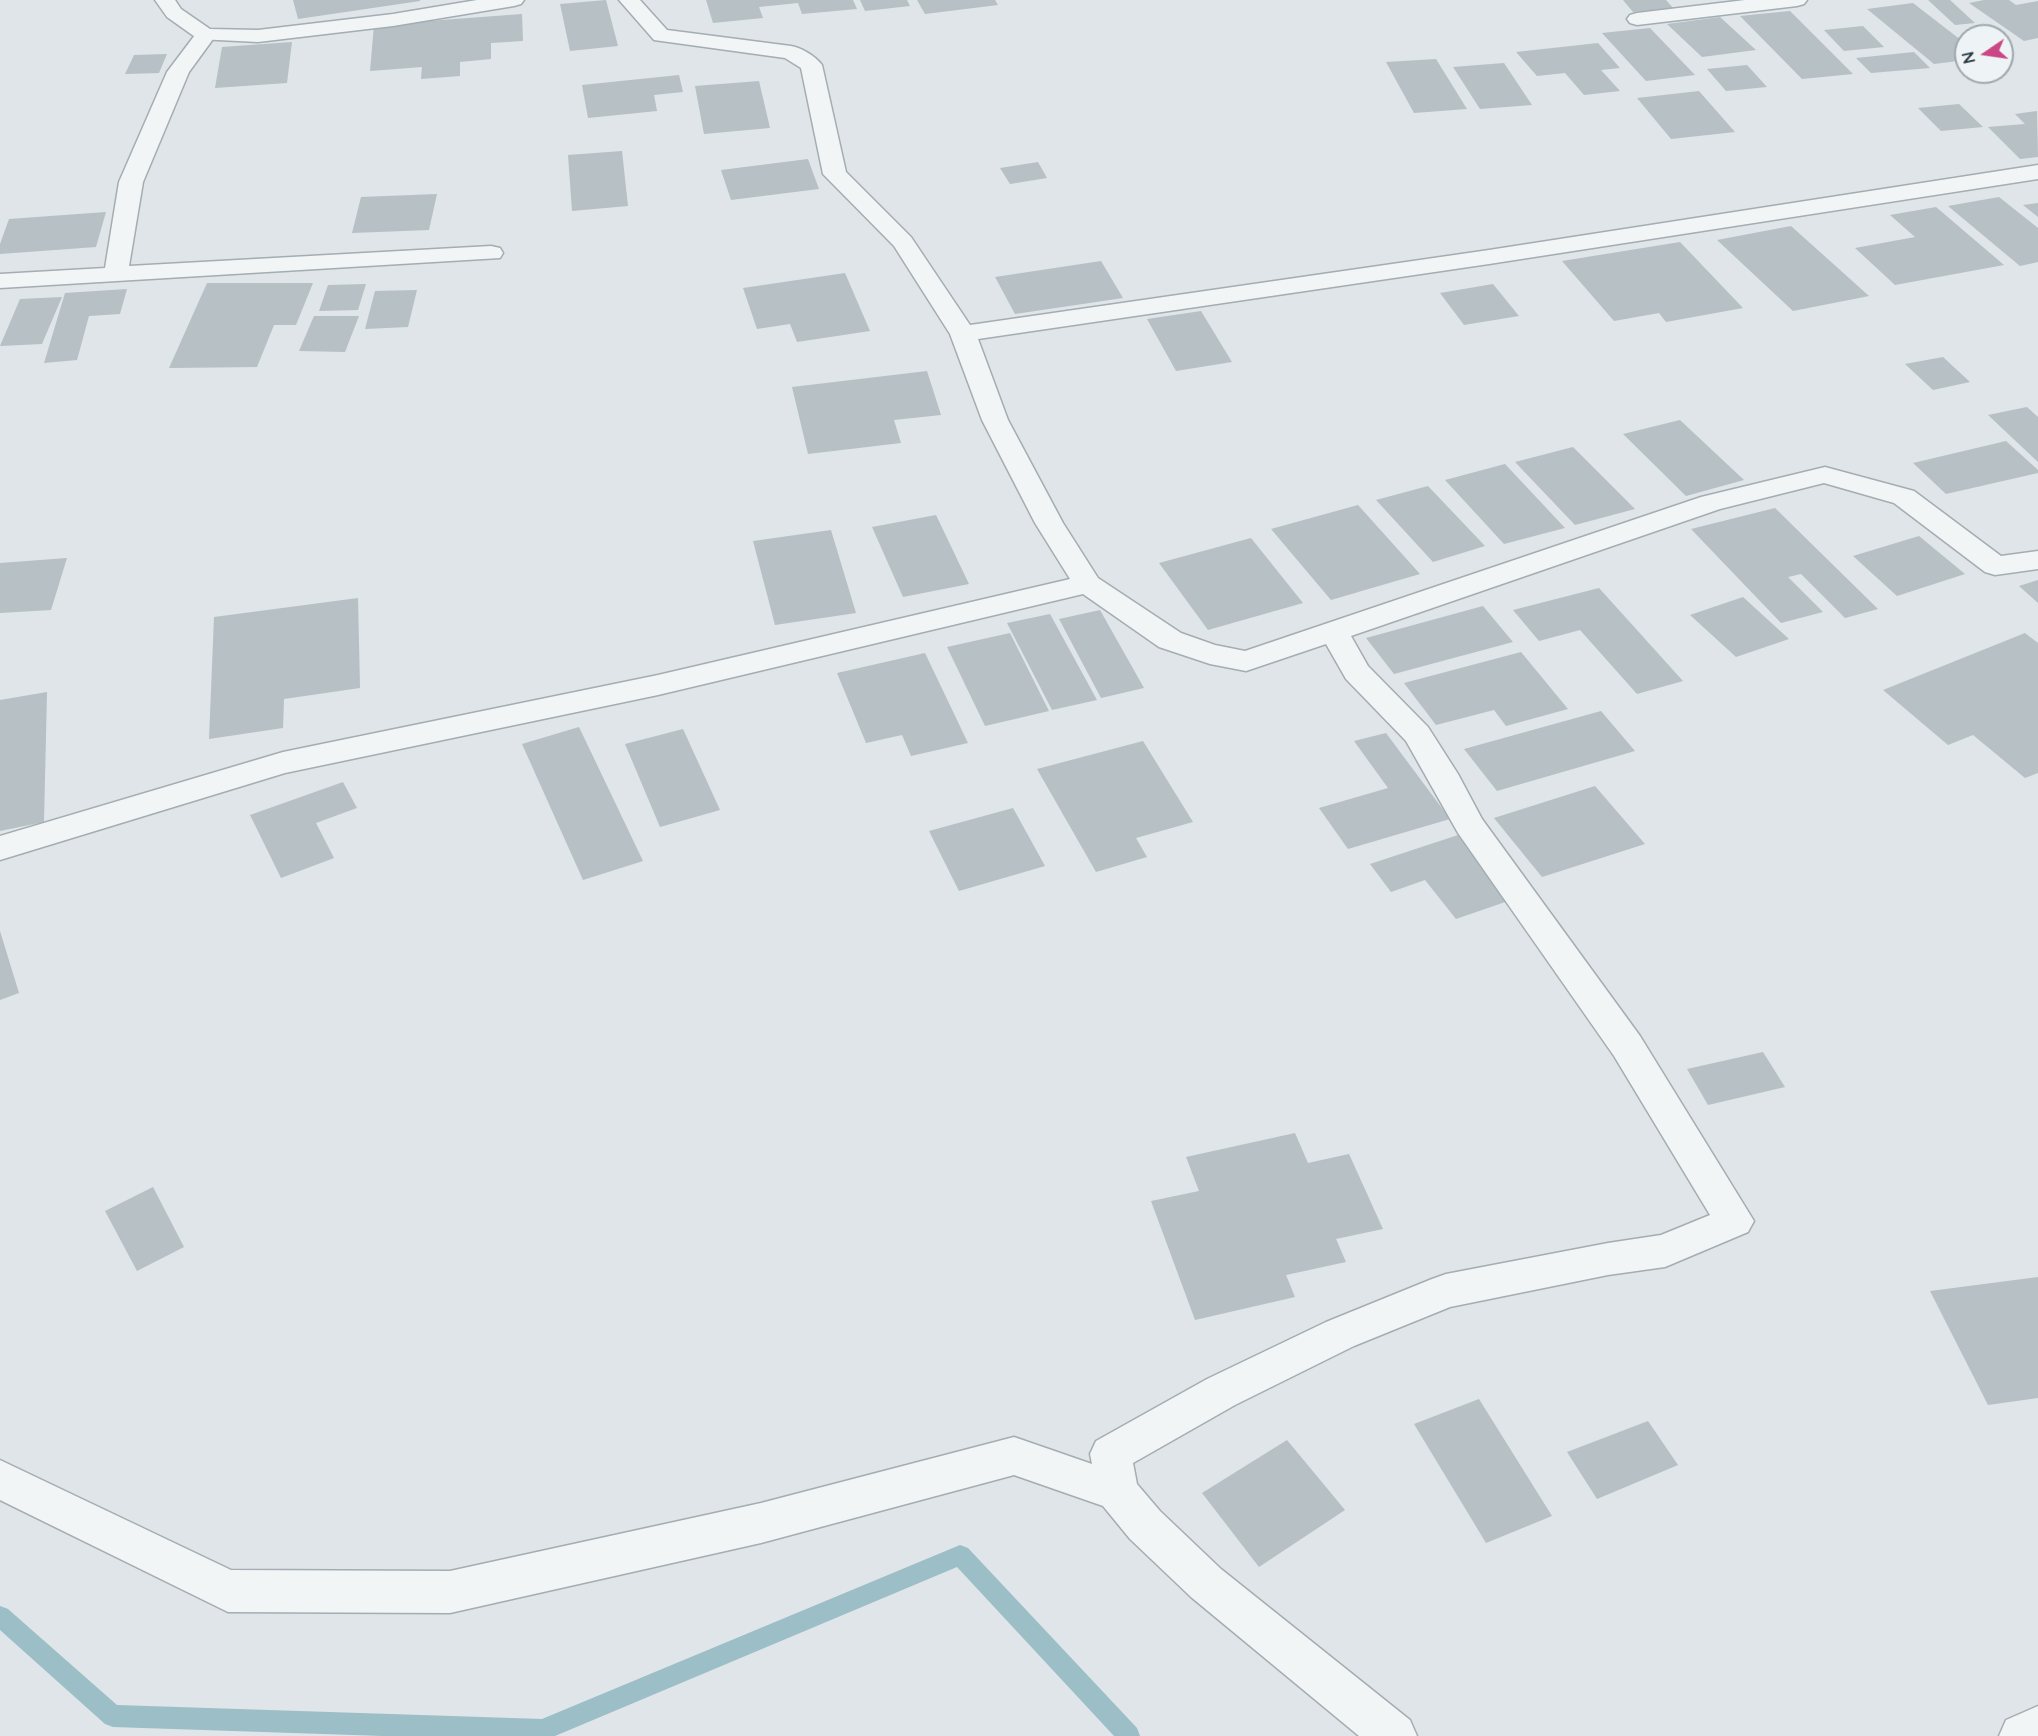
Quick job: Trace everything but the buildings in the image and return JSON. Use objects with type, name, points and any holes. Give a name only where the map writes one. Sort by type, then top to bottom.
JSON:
[{"type":"street","points":[[165,0],[174,13],[205,35],[258,36],[393,20],[514,0]]},
{"type":"street","points":[[629,0],[661,36],[791,52],[811,64],[835,174],[903,242],[963,334],[995,420],[1049,523],[1088,584],[1170,640],[1209,654],[1246,661],[1711,503],[1825,475],[1904,497],[1995,566],[2038,560]]},
{"type":"street","points":[[1637,19],[1797,0]]},
{"type":"street","points":[[116,274],[131,182],[178,72],[205,35]]},
{"type":"street","points":[[963,334],[1489,257],[2038,172]]},
{"type":"street","points":[[0,280],[490,253]]},
{"type":"street","points":[[0,848],[283,763],[658,685],[1088,584]]},
{"type":"street","points":[[1334,632],[1357,672],[1417,734],[1442,774],[1469,825],[1627,1046],[1702,1172],[1735,1221],[1665,1251],[1608,1259],[1446,1291],[1340,1334],[1221,1392],[1111,1454],[1118,1492],[1145,1525],[1206,1583],[1394,1736]]},
{"type":"street","points":[[0,1479],[228,1591],[450,1592],[761,1523],[1014,1456],[1118,1492]]},
{"type":"street","points":[[2022,1736],[2038,1728]]},
{"type":"waterway","points":[[0,1616],[113,1716],[542,1730],[960,1555],[1129,1736]]}]
